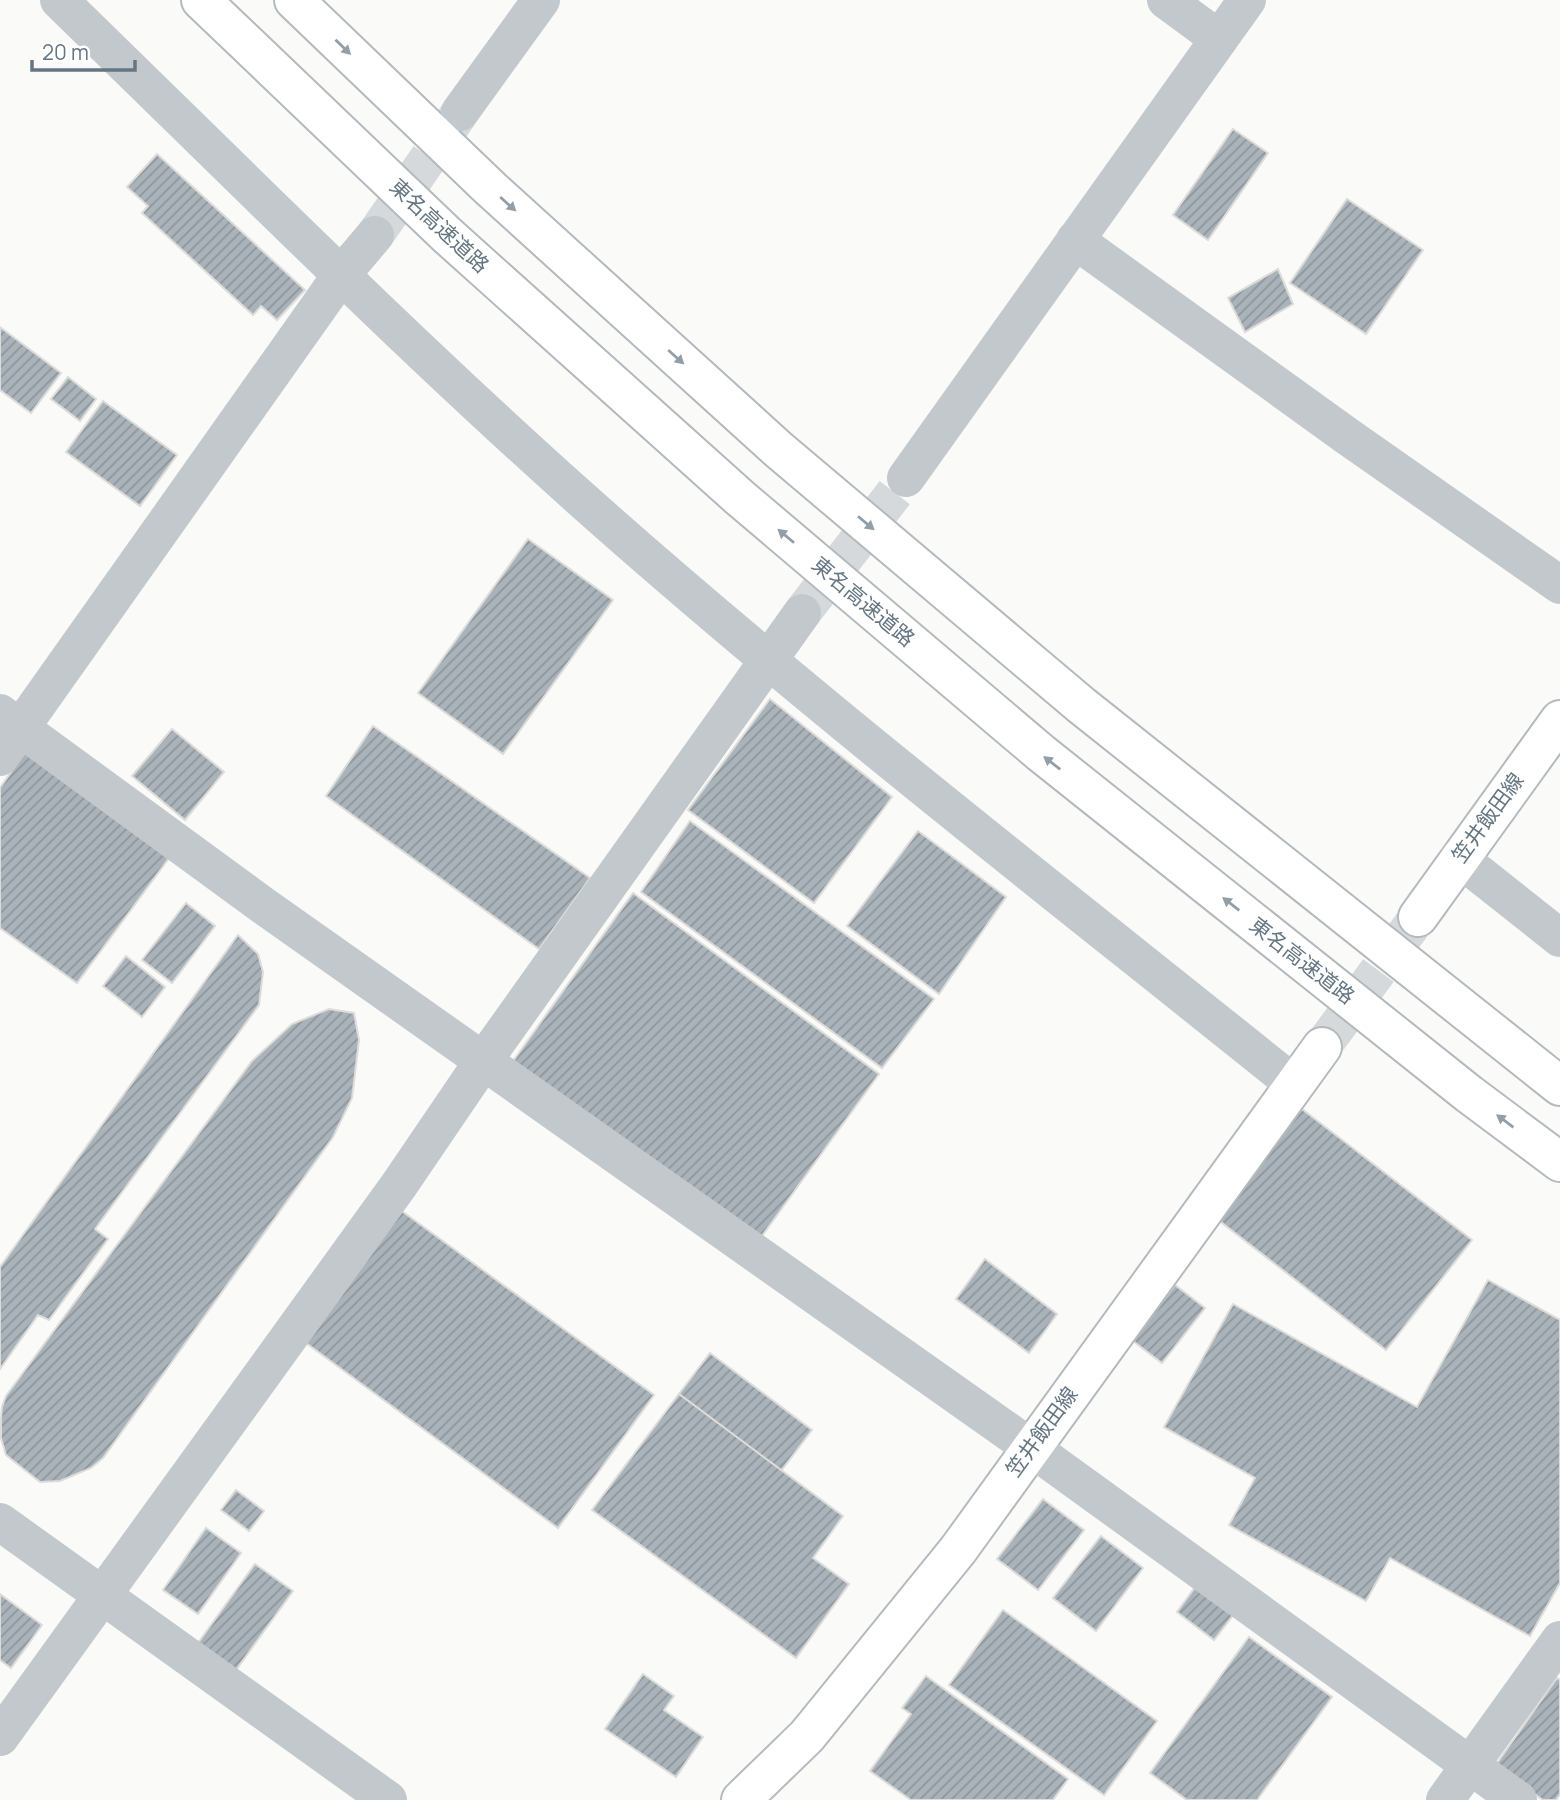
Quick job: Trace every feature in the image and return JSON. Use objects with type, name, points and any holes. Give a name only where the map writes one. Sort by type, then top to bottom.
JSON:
[{"type":"main road","name":"東名高速道路","points":[[201,0],[448,236],[760,514],[1041,753],[1469,1094],[1560,1162]]},
{"type":"main road","points":[[294,0],[491,189],[779,450],[1081,705],[1560,1086]]},
{"type":"main road","name":"笠井飯田線","points":[[1418,917],[1560,720]]},
{"type":"main road","name":"笠井飯田線","points":[[741,1800],[807,1736],[958,1550],[1322,1046]]},
{"type":"street","points":[[59,0],[342,274],[578,496],[769,662],[1294,1084]]},
{"type":"street","points":[[460,112],[541,0]]},
{"type":"street","points":[[1167,0],[1219,39]]},
{"type":"street","points":[[906,478],[1247,0]]},
{"type":"street","points":[[375,235],[342,274],[7,733],[250,896],[484,1060],[1030,1447],[1518,1800]]},
{"type":"street","points":[[1075,240],[1560,586]]},
{"type":"street","points":[[0,1737],[100,1595],[399,1185],[484,1060],[802,612]]},
{"type":"street","points":[[1459,858],[1560,938]]},
{"type":"street","points":[[0,1522],[387,1800]]},
{"type":"street","points":[[1444,1800],[1560,1640]]},
{"type":"building","points":[[1233,129],[1268,153],[1208,240],[1173,215]]},
{"type":"building","points":[[157,154],[305,290],[277,320],[261,306],[253,315],[142,213],[148,206],[127,187]]},
{"type":"building","points":[[1347,199],[1423,250],[1366,334],[1290,283]]},
{"type":"building","points":[[1278,269],[1293,304],[1245,332],[1228,298]]},
{"type":"building","points":[[0,327],[61,373],[31,413],[0,390]]},
{"type":"building","points":[[68,377],[96,399],[80,421],[51,399]]},
{"type":"building","points":[[103,401],[177,455],[140,506],[66,452]]},
{"type":"building","points":[[528,539],[613,600],[503,754],[418,693]]},
{"type":"building","points":[[770,699],[892,797],[814,903],[688,810]]},
{"type":"building","points":[[373,726],[590,878],[539,949],[326,796]]},
{"type":"building","points":[[172,729],[224,772],[185,820],[132,776]]},
{"type":"building","points":[[29,746],[172,854],[77,983],[0,928],[0,788]]},
{"type":"building","points":[[690,821],[934,999],[882,1068],[641,892]]},
{"type":"building","points":[[918,831],[1006,897],[939,994],[847,926]]},
{"type":"building","points":[[633,893],[879,1074],[759,1240],[511,1064]]},
{"type":"building","points":[[186,903],[215,926],[172,983],[142,960]]},
{"type":"building","points":[[238,935],[258,954],[263,972],[259,1005],[95,1229],[108,1239],[49,1320],[38,1315],[0,1369],[0,1267]]},
{"type":"building","points":[[126,956],[165,987],[142,1017],[103,986]]},
{"type":"building","points":[[329,1009],[354,1013],[359,1040],[352,1098],[333,1137],[103,1458],[91,1468],[60,1481],[40,1482],[6,1455],[1,1438],[1,1419],[6,1396],[252,1061],[292,1024]]},
{"type":"building","points":[[1302,1109],[1472,1240],[1386,1350],[1217,1219]]},
{"type":"building","points":[[399,1209],[654,1395],[558,1528],[302,1340]]},
{"type":"building","points":[[985,1259],[1057,1314],[1029,1353],[956,1299]]},
{"type":"building","points":[[1488,1280],[1560,1320],[1560,1583],[1530,1636],[1390,1558],[1366,1601],[1229,1525],[1255,1478],[1164,1427],[1233,1304],[1417,1407]]},
{"type":"building","points":[[1175,1285],[1205,1308],[1162,1363],[1133,1341]]},
{"type":"building","points":[[710,1353],[812,1430],[781,1471],[679,1394]]},
{"type":"building","points":[[679,1394],[843,1516],[813,1558],[849,1584],[796,1658],[592,1510]]},
{"type":"building","points":[[236,1490],[264,1511],[249,1531],[221,1510]]},
{"type":"building","points":[[1043,1499],[1084,1530],[1038,1590],[997,1559]]},
{"type":"building","points":[[206,1528],[241,1553],[198,1614],[163,1590]]},
{"type":"building","points":[[1101,1536],[1143,1568],[1096,1631],[1053,1598]]},
{"type":"building","points":[[255,1564],[293,1591],[236,1670],[198,1643]]},
{"type":"building","points":[[1196,1586],[1234,1614],[1214,1640],[1177,1612]]},
{"type":"building","points":[[0,1594],[42,1625],[11,1668],[0,1660]]},
{"type":"building","points":[[1003,1610],[1157,1721],[1104,1795],[949,1685]]},
{"type":"building","points":[[1249,1637],[1332,1697],[1257,1800],[1187,1800],[1150,1773]]},
{"type":"building","points":[[643,1674],[674,1696],[664,1710],[703,1737],[676,1777],[605,1729]]},
{"type":"building","points":[[926,1676],[1068,1779],[1053,1800],[911,1800],[870,1771],[911,1714],[902,1708]]},
{"type":"building","points":[[1557,1678],[1560,1680],[1560,1794],[1556,1800],[1543,1800],[1495,1766]]},
{"type":"tunnel","points":[[375,235],[459,114]]},
{"type":"tunnel","points":[[802,613],[906,478]]},
{"type":"tunnel","points":[[1322,1047],[1418,917]]}]
